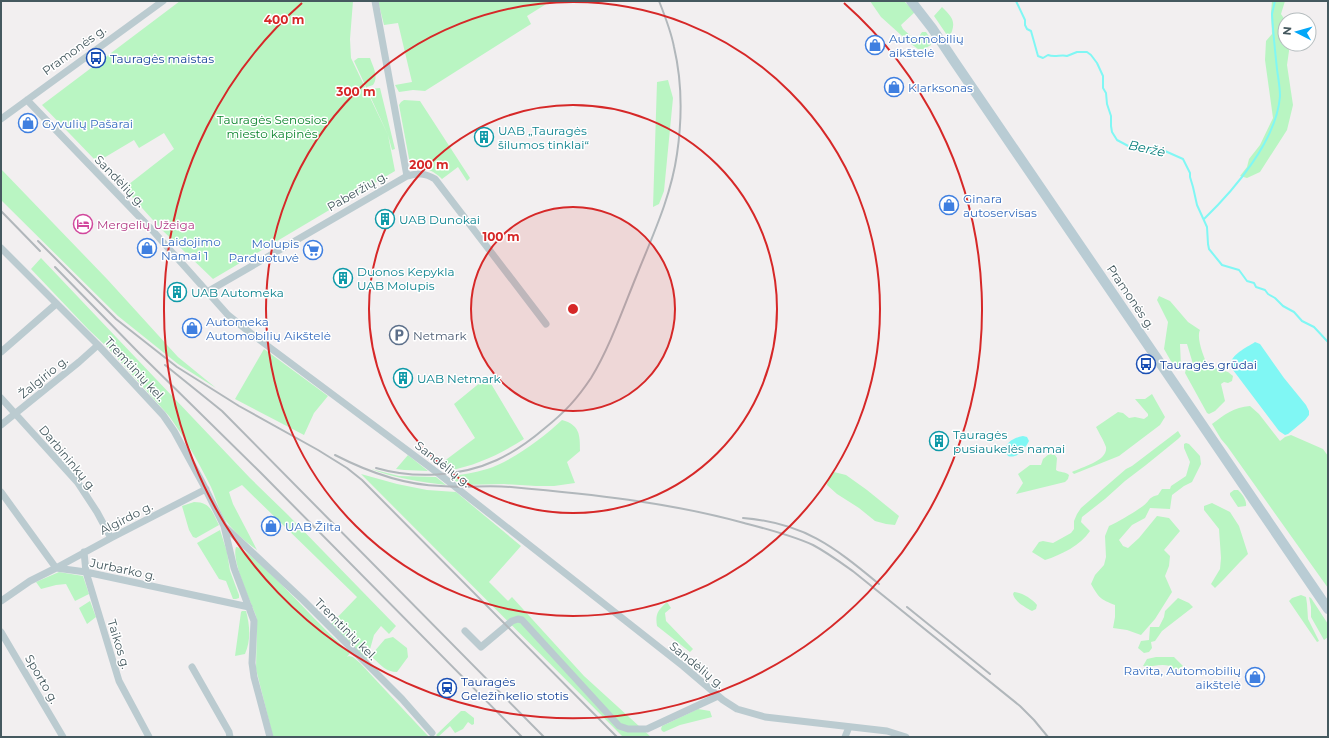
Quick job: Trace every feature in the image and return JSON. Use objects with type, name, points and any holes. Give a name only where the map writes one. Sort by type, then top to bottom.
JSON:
[{"type":"main road","name":"Pramonės g.","points":[[911,1],[932,28],[1328,609]]},
{"type":"street","name":"Pramonės g.","points":[[1,119],[162,1]]},
{"type":"street","name":"Paberžių g.","points":[[207,292],[407,176],[375,1]]},
{"type":"street","name":"Sandėlių g.","points":[[27,100],[153,231],[228,315],[247,331],[438,474],[683,666],[718,696],[738,709],[764,717],[849,728],[887,731],[906,737]]},
{"type":"street","points":[[407,176],[418,173],[428,175],[435,179],[546,324]]},
{"type":"street","name":"Tremtinių kel.","points":[[1,248],[98,345],[163,415],[185,450],[224,526],[237,575],[254,621],[252,663],[254,677],[270,737]]},
{"type":"street","points":[[1,352],[56,304]]},
{"type":"street","name":"Žalgirio g.","points":[[1,424],[98,345]]},
{"type":"street","name":"Darbininkų g.","points":[[1,398],[78,483],[97,512],[111,538]]},
{"type":"street","name":"Algirdo g.","points":[[56,568],[206,489]]},
{"type":"street","points":[[1,492],[56,568],[30,581],[1,601]]},
{"type":"street","name":"Tremtinių kel.","points":[[224,526],[302,600],[402,699],[432,733]]},
{"type":"street","points":[[230,551],[234,543],[242,543]]},
{"type":"street","name":"Taikos g.","points":[[84,552],[86,572],[119,681],[149,737]]},
{"type":"street","name":"Jurbarko g.","points":[[56,568],[86,572],[248,608]]},
{"type":"street","points":[[465,631],[481,647],[512,621],[518,619],[522,620],[619,726],[628,729],[647,729],[718,696]]},
{"type":"street","name":"Sporto g.","points":[[1,632],[63,737]]},
{"type":"street","points":[[192,667],[229,732],[230,737]]},
{"type":"street","points":[[845,737],[849,728]]},
{"type":"green space","name":"Tauragės Senosios miesto kapinės","points":[[180,1],[353,1],[350,39],[351,58],[388,135],[395,171],[213,279],[161,229],[124,188],[174,149],[164,133],[139,148],[134,140],[97,162],[42,105]]},
{"type":"green space","points":[[378,1],[551,1],[527,16],[531,24],[425,91],[413,90],[399,92],[395,85],[412,82],[398,23],[384,25]]},
{"type":"green space","points":[[870,1],[904,1],[915,12],[901,25],[903,29],[914,39],[918,38],[922,32],[926,32],[930,38],[931,45],[924,49],[918,49],[911,44],[881,17]]},
{"type":"green space","points":[[1272,1],[1285,1],[1282,12],[1277,12],[1277,52],[1289,52],[1287,65],[1293,105],[1287,130],[1260,172],[1247,178],[1240,176],[1247,167],[1249,159],[1260,145],[1273,118],[1265,60],[1266,41],[1272,34]]},
{"type":"green space","points":[[942,7],[953,21],[953,28],[949,38],[934,16]]},
{"type":"green space","points":[[358,58],[370,58],[375,72],[375,82],[373,85],[367,87],[368,89],[380,88],[395,149],[392,150],[388,135],[354,61]]},
{"type":"green space","points":[[668,80],[673,98],[664,191],[659,204],[653,207],[657,82]]},
{"type":"green space","points":[[404,100],[420,101],[470,178],[467,181],[458,167],[442,179],[432,171],[416,168],[410,164],[399,105]]},
{"type":"green space","points":[[1,169],[107,279],[178,357],[216,388],[178,364],[118,316],[1,200]]},
{"type":"green space","points":[[41,258],[250,478],[396,626],[389,634],[381,626],[374,635],[367,660],[331,624],[357,597],[242,485],[229,492],[233,504],[257,550],[233,529],[221,513],[211,487],[197,460],[169,416],[107,347],[31,269]]},
{"type":"green space","points":[[1159,296],[1170,301],[1188,322],[1200,330],[1200,343],[1208,366],[1228,372],[1233,376],[1232,381],[1221,384],[1225,401],[1215,411],[1209,414],[1207,413],[1185,373],[1187,365],[1193,364],[1187,344],[1180,344],[1181,367],[1178,368],[1172,363],[1164,349],[1168,322],[1157,300]]},
{"type":"green space","points":[[264,349],[328,396],[314,413],[304,435],[235,399]]},
{"type":"green space","points":[[487,377],[524,439],[488,459],[469,466],[448,471],[439,465],[475,438],[454,404]]},
{"type":"green space","points":[[1152,394],[1165,417],[1160,425],[1119,456],[1074,474],[1072,472],[1094,463],[1106,452],[1106,447],[1096,427],[1118,412],[1123,413],[1129,418],[1135,417],[1144,419],[1148,416],[1148,414],[1135,399],[1145,399]]},
{"type":"green space","points":[[1250,406],[1259,414],[1280,441],[1291,435],[1323,449],[1328,456],[1328,588],[1221,439],[1212,424],[1234,410]]},
{"type":"green space","points":[[562,420],[568,422],[576,428],[579,435],[580,451],[567,462],[575,483],[554,486],[504,484],[461,485],[450,477],[496,466],[506,461],[537,441]]},
{"type":"green space","points":[[1178,431],[1181,436],[1178,439],[1082,517],[1081,522],[1090,531],[1081,541],[1064,552],[1045,560],[1032,552],[1039,542],[1043,541],[1053,543],[1071,533],[1074,529],[1074,521],[1081,508],[1126,469]]},
{"type":"green space","points":[[1184,444],[1189,444],[1200,456],[1201,464],[1192,482],[1172,495],[1170,509],[1150,508],[1145,518],[1132,525],[1119,540],[1123,546],[1128,548],[1139,538],[1157,516],[1169,518],[1180,531],[1164,550],[1170,556],[1169,566],[1165,576],[1172,592],[1155,619],[1141,635],[1127,630],[1113,628],[1115,605],[1100,598],[1091,584],[1095,575],[1104,565],[1106,557],[1105,536],[1109,526],[1143,506],[1151,498],[1158,495],[1162,489],[1170,489],[1171,486],[1186,476],[1190,462],[1184,448]]},
{"type":"green space","points":[[1049,454],[1055,455],[1057,458],[1056,470],[1069,475],[1068,479],[1065,482],[1016,494],[1023,483],[1018,474],[1030,465],[1041,465],[1043,459]]},
{"type":"green space","points":[[408,455],[428,471],[396,469]]},
{"type":"green space","points":[[371,469],[399,476],[436,477],[446,485],[389,475]]},
{"type":"green space","points":[[834,472],[846,475],[899,516],[895,525],[875,521],[859,508],[837,494],[827,485],[828,479]]},
{"type":"green space","points":[[361,474],[397,484],[427,490],[456,492],[521,546],[489,582],[508,601],[512,597],[584,676],[651,737],[623,737]]},
{"type":"green space","points":[[1234,490],[1238,490],[1243,495],[1246,506],[1238,507],[1230,495],[1230,493]]},
{"type":"green space","points":[[194,502],[200,502],[208,506],[219,525],[196,538],[193,537],[189,530],[182,506]]},
{"type":"green space","points":[[1212,503],[1230,512],[1239,526],[1248,554],[1215,588],[1211,584],[1220,569],[1221,558],[1219,529],[1204,510],[1204,506]]},
{"type":"green space","points":[[220,530],[227,552],[230,571],[239,595],[239,598],[236,599],[233,599],[226,581],[219,579],[197,543]]},
{"type":"green space","points":[[236,547],[253,557],[278,580],[350,653],[347,657],[353,657],[360,663],[429,737],[273,737],[256,669],[256,616],[236,561]]},
{"type":"green space","points":[[59,572],[83,576],[89,594],[75,601],[66,584],[41,589],[36,582]]},
{"type":"green space","points":[[1014,592],[1024,595],[1030,599],[1037,605],[1036,609],[1032,611],[1021,604],[1014,597]]},
{"type":"green space","points":[[1301,595],[1306,597],[1308,619],[1319,641],[1317,642],[1289,601],[1292,598]]},
{"type":"green space","points":[[1309,597],[1328,624],[1328,637],[1324,640],[1311,617]]},
{"type":"green space","points":[[1178,598],[1189,603],[1193,607],[1162,631],[1155,641],[1151,642],[1152,648],[1149,652],[1144,653],[1138,648],[1141,641],[1149,640],[1150,627],[1159,627],[1165,611]]},
{"type":"green space","points":[[90,601],[96,617],[87,624],[79,608]]},
{"type":"green space","points":[[667,602],[671,608],[665,613],[666,621],[693,649],[690,652],[657,626],[656,618],[658,612]]},
{"type":"green space","points":[[246,611],[249,628],[248,643],[245,654],[235,656],[241,612]]},
{"type":"green space","points":[[393,637],[407,648],[408,657],[397,672],[393,672],[381,666],[373,658],[373,653],[385,639]]},
{"type":"green space","points":[[1156,657],[1174,657],[1183,666],[1173,671],[1170,666],[1166,665],[1143,666],[1147,659]]},
{"type":"green space","points":[[698,709],[710,711],[712,717],[680,725],[664,732],[662,731],[662,726]]},
{"type":"green space","points":[[461,711],[465,711],[474,718],[474,724],[472,725],[468,722],[463,729],[455,733],[450,726],[438,737],[436,735]]},
{"type":"water","points":[[1255,342],[1260,344],[1309,411],[1309,415],[1305,420],[1288,434],[1285,435],[1279,431],[1230,366],[1236,355]]},
{"type":"water","points":[[1023,436],[1027,437],[1029,441],[1025,447],[1018,455],[1011,457],[1008,456],[1006,448],[1009,442],[1015,438]]},
{"type":"waterway","name":"Beržė","points":[[1016,1],[1025,20],[1025,25],[1027,29],[1031,31],[1038,56],[1043,58],[1048,55],[1067,56],[1077,52],[1087,52],[1097,63],[1103,76],[1103,88],[1106,93],[1107,104],[1111,116],[1112,132],[1117,140],[1132,148],[1145,149],[1155,152],[1165,151],[1183,159],[1190,173],[1197,205],[1207,227],[1209,249],[1222,265],[1239,270],[1247,281],[1254,283],[1256,287],[1265,290],[1283,306],[1294,312],[1302,321],[1314,327],[1328,342]]},
{"type":"waterway","points":[[1204,219],[1228,194],[1252,163],[1263,147],[1277,113],[1280,93],[1272,14],[1275,1]]},
{"type":"railway","points":[[376,468],[406,474],[437,474],[468,470],[497,460],[522,446],[565,411],[581,392],[598,367],[610,342],[666,201],[677,154],[680,128],[679,73],[673,41],[659,1]]},
{"type":"railway","points":[[1,211],[40,251]]},
{"type":"railway","points":[[38,241],[116,319],[177,367],[239,406],[318,450],[347,468],[362,480],[617,737]]},
{"type":"railway","points":[[55,267],[522,737]]},
{"type":"railway","points":[[165,365],[222,411],[544,737]]},
{"type":"railway","points":[[335,455],[373,472],[413,483],[450,487],[511,487],[657,504],[715,516],[770,530],[805,541],[824,551],[854,572],[1020,706],[1048,737]]},
{"type":"railway","points":[[743,518],[784,525],[801,531],[847,558],[879,584]]},
{"type":"railway","points":[[907,607],[990,674]]},
{"type":"place","name":"Automobilių aikštelė","points":[[875,45]]},
{"type":"place","name":"Tauragės maistas","points":[[96,58]]},
{"type":"place","name":"Klarksonas","points":[[894,87]]},
{"type":"place","name":"Gyvulių Pašarai","points":[[28,123]]},
{"type":"place","name":"UAB „Tauragės šilumos tinklai“","points":[[484,137]]},
{"type":"place","name":"Ginara autoservisas","points":[[949,205]]},
{"type":"place","name":"UAB Dunokai","points":[[385,219]]},
{"type":"place","name":"Mergelių Užeiga","points":[[83,224]]},
{"type":"place","name":"Laidojimo Namai 1","points":[[147,248]]},
{"type":"place","name":"Molupis Parduotuvė","points":[[313,250]]},
{"type":"place","name":"Duonos Kepykla UAB Molupis","points":[[343,278]]},
{"type":"place","name":"UAB Automeka","points":[[177,292]]},
{"type":"place","name":"Automeka Automobilių Aikštelė","points":[[192,328]]},
{"type":"place","name":"Netmark","points":[[399,335]]},
{"type":"place","name":"Tauragės grūdai","points":[[1146,364]]},
{"type":"place","name":"UAB Netmark","points":[[403,378]]},
{"type":"place","name":"Tauragės pusiaukelės namai","points":[[939,441]]},
{"type":"place","name":"UAB Žilta","points":[[271,526]]},
{"type":"place","name":"Ravita, Automobilių aikštelė","points":[[1255,677]]},
{"type":"place","name":"Tauragės Geležinkelio stotis","points":[[447,688]]}]
